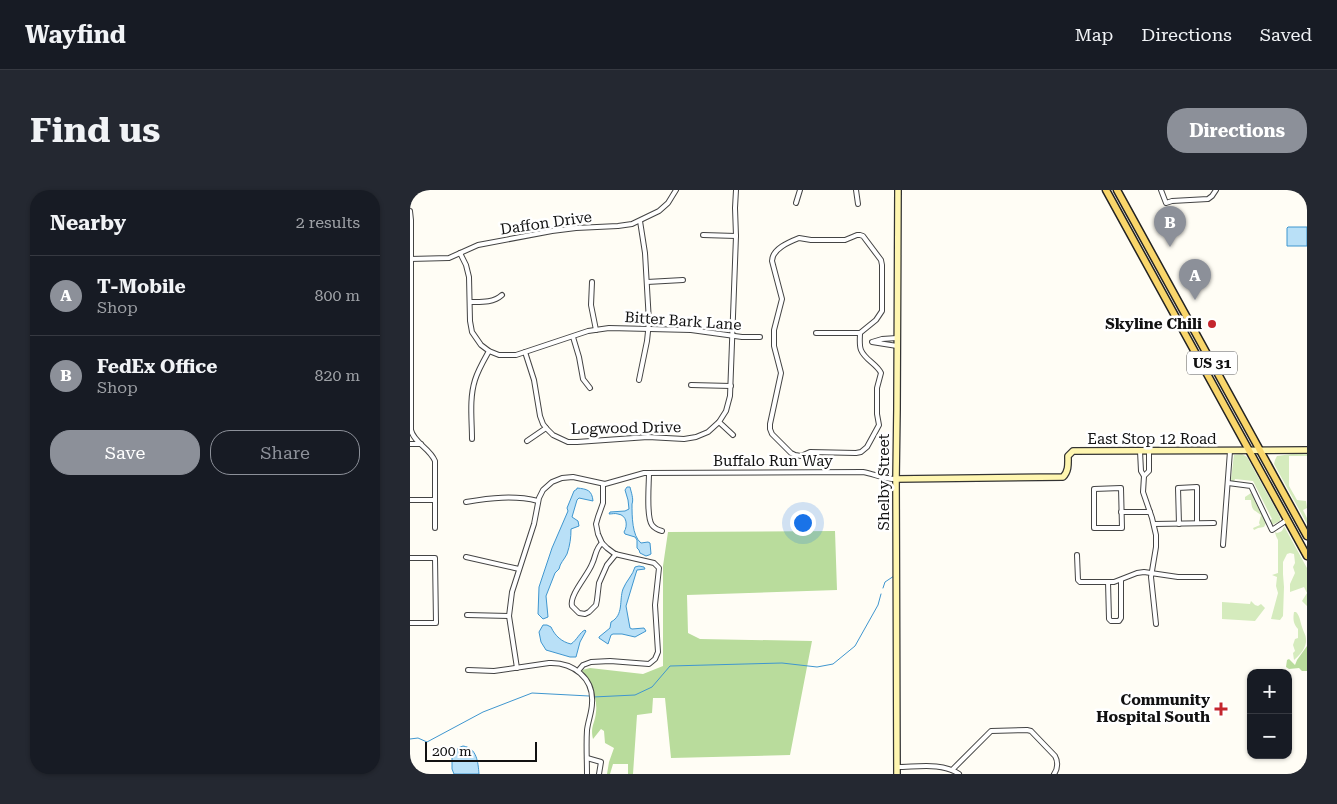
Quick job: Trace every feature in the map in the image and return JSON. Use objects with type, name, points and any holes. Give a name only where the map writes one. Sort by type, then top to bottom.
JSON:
[{"type":"main road","name":"US 31","points":[[1106,190],[1307,556]]},
{"type":"main road","name":"US 31","points":[[1117,190],[1307,537]]},
{"type":"street","name":"Daffon Drive","points":[[411,259],[449,258],[478,245],[552,231],[632,224],[659,211],[668,204],[676,190]]},
{"type":"street","points":[[733,435],[719,422],[728,406],[731,386],[736,190]]},
{"type":"street","points":[[796,203],[800,190]]},
{"type":"street","points":[[856,190],[858,204]]},
{"type":"street","name":"Shelby Street","points":[[897,774],[896,479],[898,190]]},
{"type":"street","points":[[1161,190],[1166,203],[1208,199],[1216,190]]},
{"type":"street","points":[[410,211],[411,430],[414,438],[434,459],[435,528]]},
{"type":"street","points":[[639,380],[649,328],[644,245],[640,221]]},
{"type":"street","points":[[816,333],[860,333],[876,320],[882,310],[881,261],[863,236],[860,235],[845,240],[811,240],[800,237],[776,251],[772,256],[782,299],[774,330],[774,346],[781,374],[770,429],[772,434],[791,454],[797,456],[810,452],[861,452],[872,440],[880,424],[877,388],[881,373],[879,368],[862,353],[860,333]]},
{"type":"street","points":[[703,236],[736,236]]},
{"type":"street","points":[[460,253],[469,277],[472,332],[479,343],[489,351],[473,387],[472,440]]},
{"type":"street","points":[[647,282],[682,280]]},
{"type":"street","points":[[592,282],[591,304],[596,330]]},
{"type":"street","points":[[470,302],[489,302],[502,295]]},
{"type":"street","name":"Bitter Bark Lane","points":[[489,351],[504,356],[516,355],[596,330],[613,328],[691,330],[760,337]]},
{"type":"street","points":[[573,337],[584,379],[590,388]]},
{"type":"street","points":[[872,342],[897,338]]},
{"type":"street","points":[[860,342],[897,346]]},
{"type":"street","points":[[525,352],[536,387],[540,416],[546,428],[528,441]]},
{"type":"street","points":[[691,385],[731,386]]},
{"type":"street","name":"Logwood Drive","points":[[546,428],[559,438],[573,442],[648,438],[687,439],[706,433],[719,422]]},
{"type":"street","points":[[410,444],[421,444]]},
{"type":"street","name":"East Stop 12 Road","points":[[896,479],[1063,476],[1068,470],[1068,456],[1073,451],[1307,450]]},
{"type":"street","points":[[1140,451],[1141,471],[1144,476],[1143,492],[1154,524],[1156,546],[1151,573],[1156,624]]},
{"type":"street","points":[[1144,476],[1149,471],[1149,451]]},
{"type":"street","points":[[1223,545],[1230,451]]},
{"type":"street","name":"Buffalo Run Way","points":[[603,484],[612,483],[638,474],[649,473],[863,472],[885,479],[896,479]]},
{"type":"street","points":[[649,473],[650,519],[654,527],[662,531]]},
{"type":"street","points":[[517,668],[509,616],[512,592],[535,522],[538,501],[549,484],[562,478],[570,477],[603,484],[603,503],[596,524],[598,534],[607,548],[616,554],[654,563],[659,572],[655,605],[658,652],[655,659],[650,664],[610,661],[590,662],[583,665],[578,671]]},
{"type":"street","points":[[1228,483],[1251,486],[1272,530],[1287,520]]},
{"type":"street","points":[[1179,524],[1178,488],[1197,487],[1197,523]]},
{"type":"street","points":[[1121,488],[1122,512],[1122,528],[1094,528],[1094,489],[1121,488]]},
{"type":"street","points":[[466,502],[499,498],[523,498],[538,501]]},
{"type":"street","points":[[410,500],[435,500]]},
{"type":"street","points":[[1122,512],[1150,512]]},
{"type":"street","points":[[1154,524],[1214,523]]},
{"type":"street","points":[[1300,542],[1307,537]]},
{"type":"street","points":[[602,542],[596,549],[591,567],[571,601],[574,608],[581,614],[589,612],[596,604],[599,583],[608,564],[616,554]]},
{"type":"street","points":[[1077,555],[1079,582],[1108,582],[1144,572],[1178,577],[1205,578]]},
{"type":"street","points":[[466,557],[519,569]]},
{"type":"street","points":[[410,558],[436,558],[436,623],[410,624]]},
{"type":"street","points":[[1108,582],[1109,619],[1110,621],[1119,621],[1121,618],[1120,580]]},
{"type":"street","points":[[467,615],[509,616]]},
{"type":"street","points":[[468,670],[494,671],[558,662],[578,671],[588,683],[592,698],[587,729],[587,774]]},
{"type":"street","points":[[952,770],[991,731],[1027,730],[1055,756],[1057,760],[1055,773]]},
{"type":"street","points":[[587,758],[601,762],[599,774]]},
{"type":"street","points":[[897,767],[942,767],[959,774]]},
{"type":"green space","points":[[1242,454],[1247,457],[1280,517],[1280,521],[1272,525],[1269,521],[1272,519],[1253,481],[1235,479],[1232,482],[1234,455]]},
{"type":"green space","points":[[1307,454],[1307,456],[1289,456],[1289,486],[1297,500],[1306,501],[1307,508],[1303,510],[1307,518],[1307,524],[1274,464],[1277,456]]},
{"type":"green space","points":[[1251,493],[1266,523],[1264,527],[1254,530],[1253,528],[1260,525],[1261,515],[1253,509],[1251,500],[1245,500],[1245,497]]},
{"type":"green space","points":[[1284,526],[1307,568],[1307,593],[1304,587],[1290,592],[1290,584],[1295,573],[1293,567],[1295,563],[1294,554],[1287,554],[1283,562],[1283,616],[1280,620],[1271,619],[1278,593],[1276,586],[1277,577],[1272,575],[1278,573],[1278,540],[1275,532],[1283,530]]},
{"type":"green space","points":[[835,531],[837,590],[687,595],[688,633],[700,639],[812,641],[790,755],[671,758],[665,698],[653,698],[652,713],[637,715],[633,774],[628,774],[628,764],[613,764],[610,774],[607,774],[614,748],[605,743],[604,731],[601,729],[593,739],[592,731],[596,701],[582,670],[590,668],[643,674],[663,666],[663,566],[668,532]]},
{"type":"green space","points":[[1307,593],[1307,606],[1302,601]]},
{"type":"green space","points":[[1251,601],[1258,606],[1261,604],[1265,608],[1255,621],[1222,619],[1222,602],[1250,604]]},
{"type":"green space","points":[[1294,612],[1299,617],[1306,636],[1306,642],[1303,651],[1294,660],[1293,653],[1295,651],[1293,645],[1295,639],[1298,638],[1298,629],[1294,621]]},
{"type":"green space","points":[[1307,646],[1307,671],[1286,667],[1287,660],[1289,659],[1295,665]]},
{"type":"water","points":[[1288,227],[1307,227],[1307,246],[1287,246]]},
{"type":"water","points":[[627,487],[630,487],[633,500],[632,520],[636,536],[641,543],[650,543],[651,554],[646,556],[640,553],[637,548],[635,537],[625,534],[626,524],[623,516],[609,514],[610,512],[629,509],[625,490]]},
{"type":"water","points":[[577,488],[588,491],[593,501],[579,498],[577,500],[572,517],[578,521],[579,526],[571,529],[567,554],[555,573],[546,596],[548,617],[543,619],[538,614],[539,587],[552,548],[568,511],[567,508]]},
{"type":"water","points":[[639,566],[645,569],[637,570],[626,606],[630,628],[644,628],[646,631],[635,637],[613,634],[608,644],[599,637],[610,628],[611,622],[618,615],[623,589],[635,567]]},
{"type":"water","points":[[543,625],[551,627],[559,638],[571,644],[585,630],[576,657],[546,650],[541,642],[539,632]]},
{"type":"water","points":[[468,747],[474,753],[479,774],[454,774],[452,756],[458,748]]},
{"type":"waterway","points":[[883,588],[885,582],[894,576]]},
{"type":"waterway","points":[[593,697],[635,695],[652,687],[670,666],[782,663],[817,667],[833,664],[855,646],[878,605],[881,594]]},
{"type":"waterway","points":[[410,739],[418,738],[427,742],[483,712],[532,693],[589,696]]},
{"type":"place","name":"FedEx Office","points":[[1170,247]]},
{"type":"place","name":"T-Mobile","points":[[1195,300]]},
{"type":"place","name":"Skyline Chili","points":[[1212,324]]},
{"type":"place","name":"Community Hospital South","points":[[1221,709]]}]
